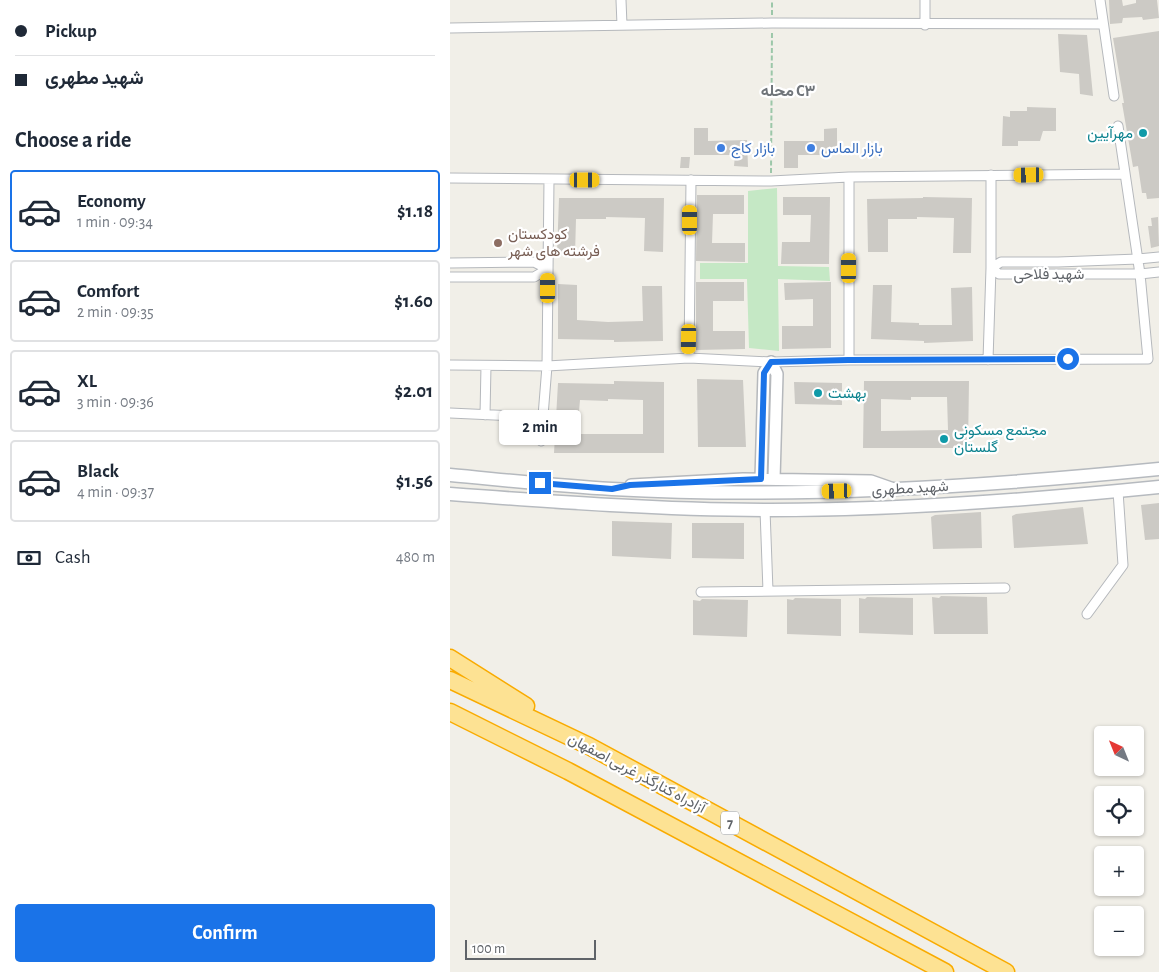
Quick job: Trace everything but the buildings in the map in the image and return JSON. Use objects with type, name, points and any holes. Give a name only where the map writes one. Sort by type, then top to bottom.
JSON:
[{"type":"highway","points":[[450,658],[589,746]]},
{"type":"highway","name":"آزادراه کنارگذر غربی اصفهان","points":[[450,680],[589,746],[1006,972]]},
{"type":"highway","name":"آزادراه کنارگذر غربی اصفهان","points":[[450,712],[568,770],[945,972]]},
{"type":"main road","name":"شهید مطهری","points":[[450,474],[612,489],[779,493],[895,490],[1053,480],[1159,469]]},
{"type":"main road","name":"شهید مطهری","points":[[450,494],[670,507],[766,510],[916,506],[1058,498],[1159,487]]},
{"type":"street","points":[[621,0],[622,25]]},
{"type":"street","points":[[925,0],[925,25]]},
{"type":"street","points":[[1100,0],[1114,96]]},
{"type":"street","points":[[450,28],[772,23],[925,25],[1103,24]]},
{"type":"street","points":[[450,365],[547,366],[689,358],[771,362],[1148,359],[1140,274],[1118,126]]},
{"type":"street","points":[[450,178],[771,181],[849,177],[1125,174]]},
{"type":"street","points":[[988,360],[991,176]]},
{"type":"street","points":[[848,360],[849,177]]},
{"type":"street","points":[[541,441],[547,366],[549,180]]},
{"type":"street","points":[[689,358],[691,180]]},
{"type":"street","name":"شهید فلاحی","points":[[1159,256],[1138,260],[1002,262],[991,268],[999,274],[1140,274],[1159,272]]},
{"type":"street","points":[[450,263],[534,262],[548,269]]},
{"type":"street","points":[[450,277],[534,277],[548,269]]},
{"type":"street","points":[[761,479],[764,373],[771,362]]},
{"type":"street","points":[[771,362],[777,374],[774,479]]},
{"type":"street","points":[[485,415],[486,366]]},
{"type":"street","points":[[450,413],[514,416]]},
{"type":"street","points":[[761,459],[766,465],[770,466],[775,461]]},
{"type":"street","points":[[612,489],[630,485],[774,479],[871,481],[895,490]]},
{"type":"street","points":[[1087,614],[1123,565],[1118,491]]},
{"type":"street","points":[[766,510],[768,591]]},
{"type":"street","points":[[701,592],[1005,588]]},
{"type":"path","points":[[771,181],[772,0]]},
{"type":"green space","points":[[777,188],[778,266],[829,267],[830,281],[778,279],[779,351],[749,348],[747,279],[700,279],[700,263],[748,263],[748,191]]},
{"type":"place","name":"مهرآیین","points":[[1143,133]]},
{"type":"place","name":"بازار کاج","points":[[721,148]]},
{"type":"place","name":"بازار الماس","points":[[811,148]]},
{"type":"place","name":"کودکستان فرشته های شهر","points":[[498,243]]},
{"type":"place","name":"بهشت","points":[[818,393]]},
{"type":"place","name":"مجتمع مسکونی گلستان","points":[[944,439]]},
{"type":"district","name":"محله C۳","points":[[788,90]]},
{"type":"route","points":[[540,483],[612,489],[630,485],[761,479],[764,373],[771,362],[1068,359]]}]
